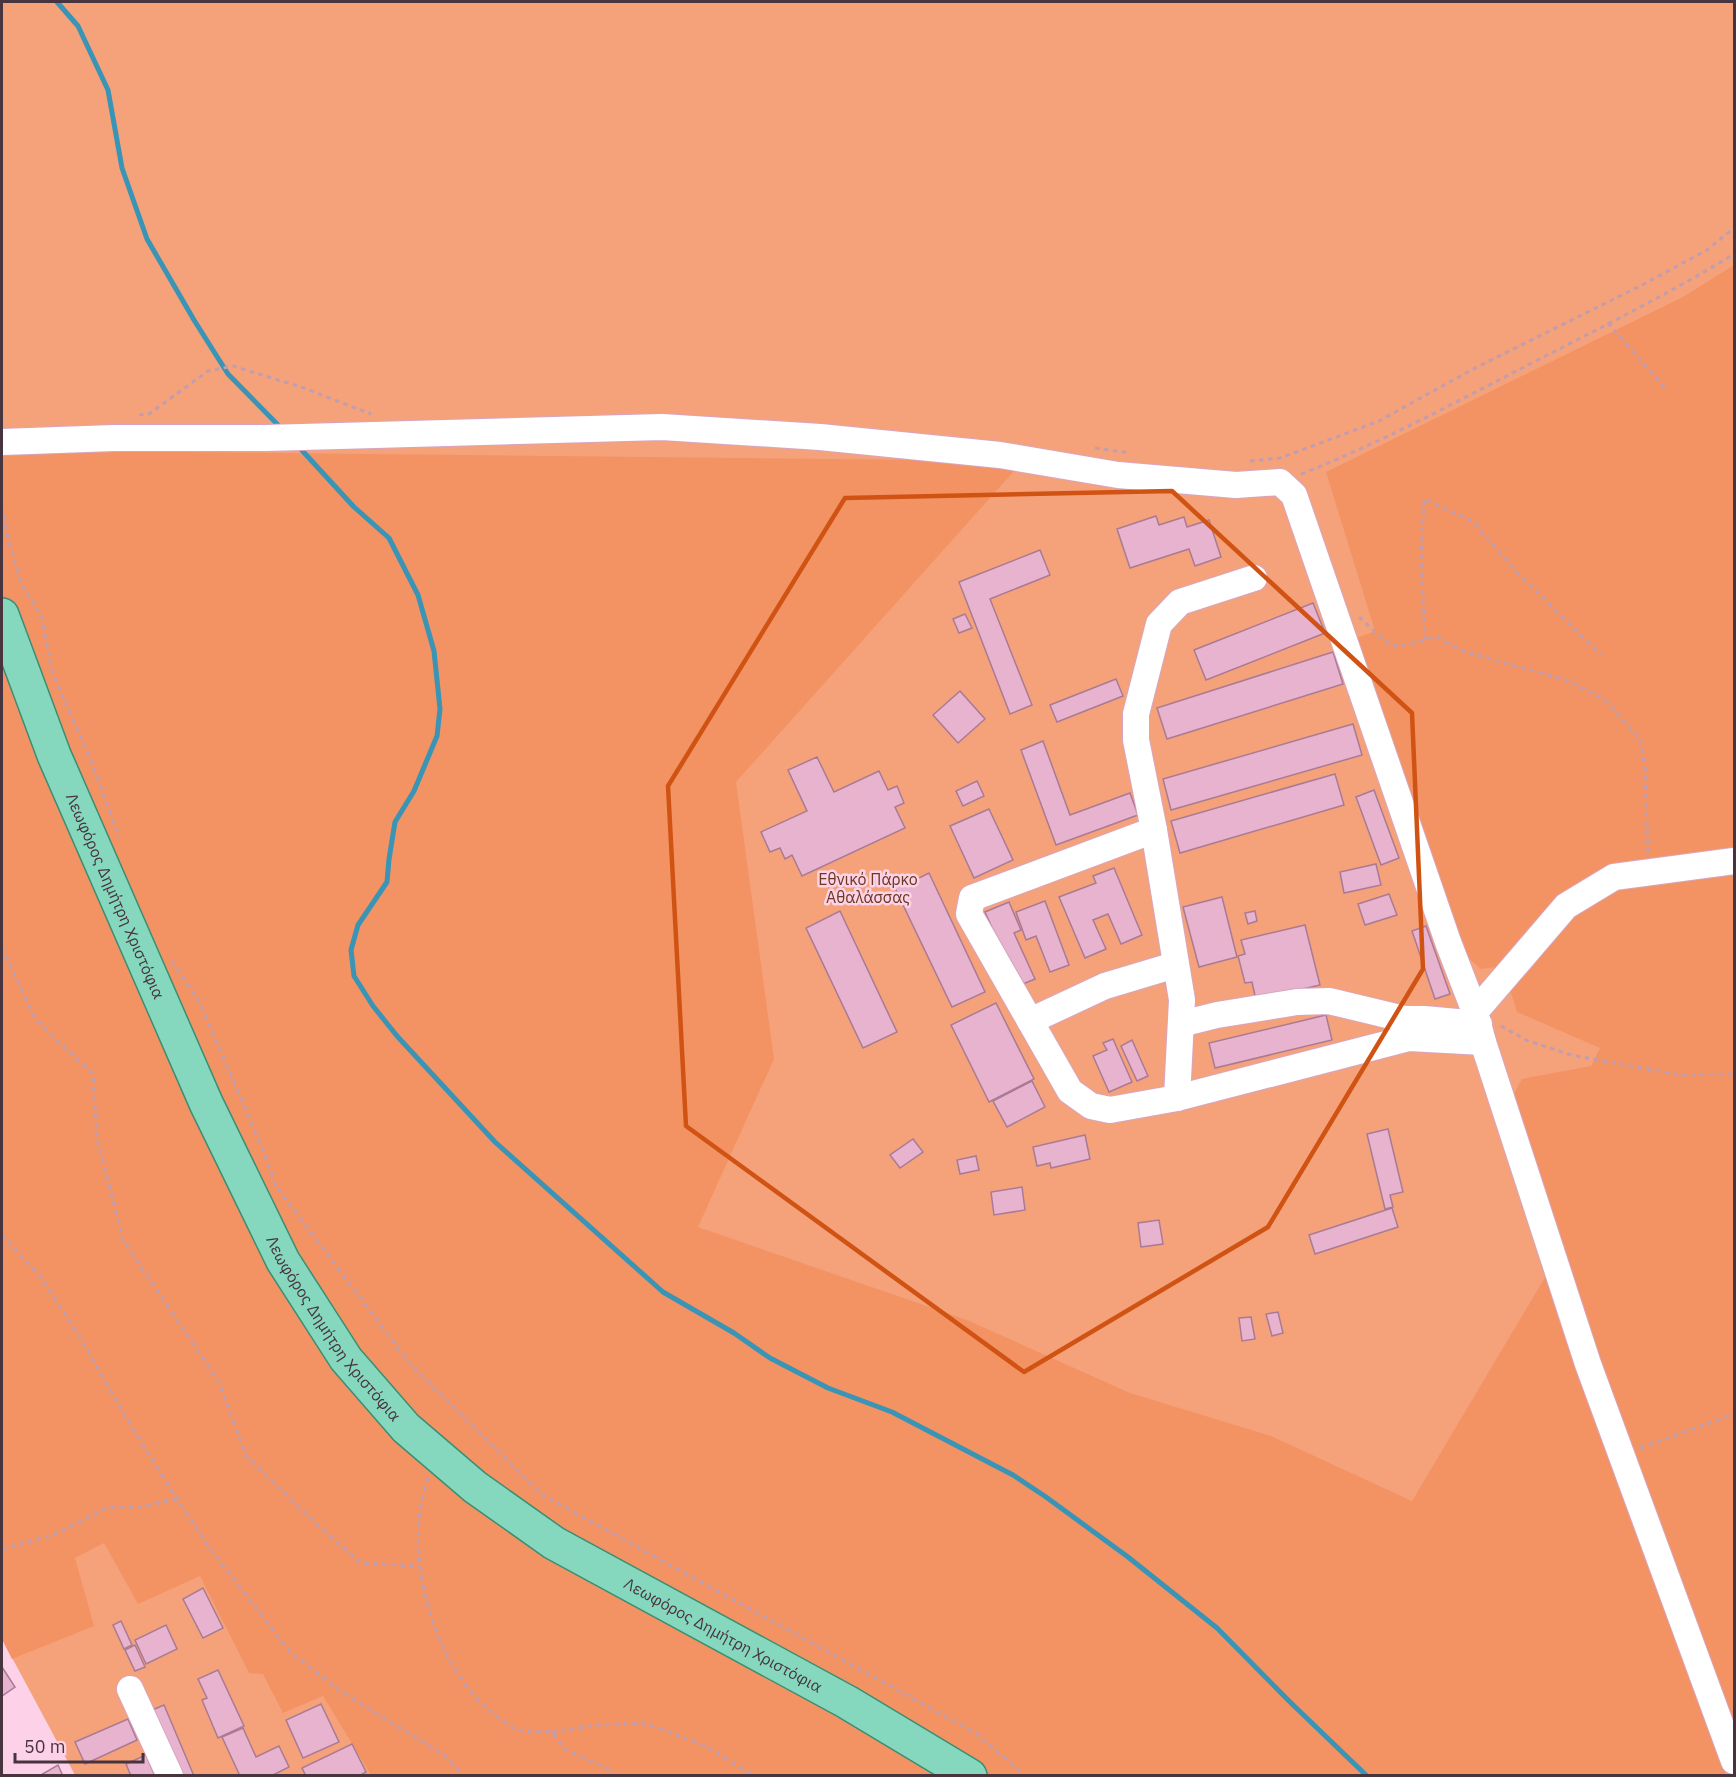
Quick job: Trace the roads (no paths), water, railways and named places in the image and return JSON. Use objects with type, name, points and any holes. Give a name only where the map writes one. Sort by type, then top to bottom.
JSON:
[{"type":"main road","name":"Λεωφόρος Δημήτρη Χριστόφια","points":[[2,615],[54,755],[206,1103],[283,1262],[346,1359],[406,1428],[475,1487],[554,1543],[847,1702],[970,1776]]},
{"type":"street","points":[[2,442],[114,438],[286,438],[662,427],[820,437],[1000,455],[1130,476],[1236,485],[1280,482],[1294,495],[1479,1026],[1588,1364],[1734,1761]]},
{"type":"street","points":[[1177,1098],[1182,1000],[1154,830],[1136,740],[1136,714],[1159,624],[1180,602],[1254,578]]},
{"type":"street","points":[[1154,830],[972,898],[969,914],[1070,1091],[1091,1106],[1110,1110],[1177,1098],[1406,1029],[1479,1026]]},
{"type":"street","points":[[1479,1026],[1566,906],[1614,877],[1734,861]]},
{"type":"street","points":[[1030,1021],[1105,986],[1175,965]]},
{"type":"street","points":[[1181,1024],[1297,1002],[1329,1001],[1406,1029]]},
{"type":"street","points":[[129,1689],[170,1776]]},
{"type":"waterway","points":[[57,2],[78,26],[108,90],[122,168],[147,239],[228,374],[281,428]]},
{"type":"waterway","points":[[298,446],[354,507],[389,538],[418,595],[434,651],[440,709],[437,736],[414,791],[395,822],[387,882],[358,925],[351,950],[354,976],[373,1006],[397,1036],[495,1142],[663,1292],[734,1333],[770,1358],[828,1388],[892,1412],[1013,1475],[1046,1497],[1128,1557],[1217,1628],[1367,1776]]},
{"type":"park label","name":"Εθνικό Πάρκο Αθαλάσσας","points":[[868,888]]}]
